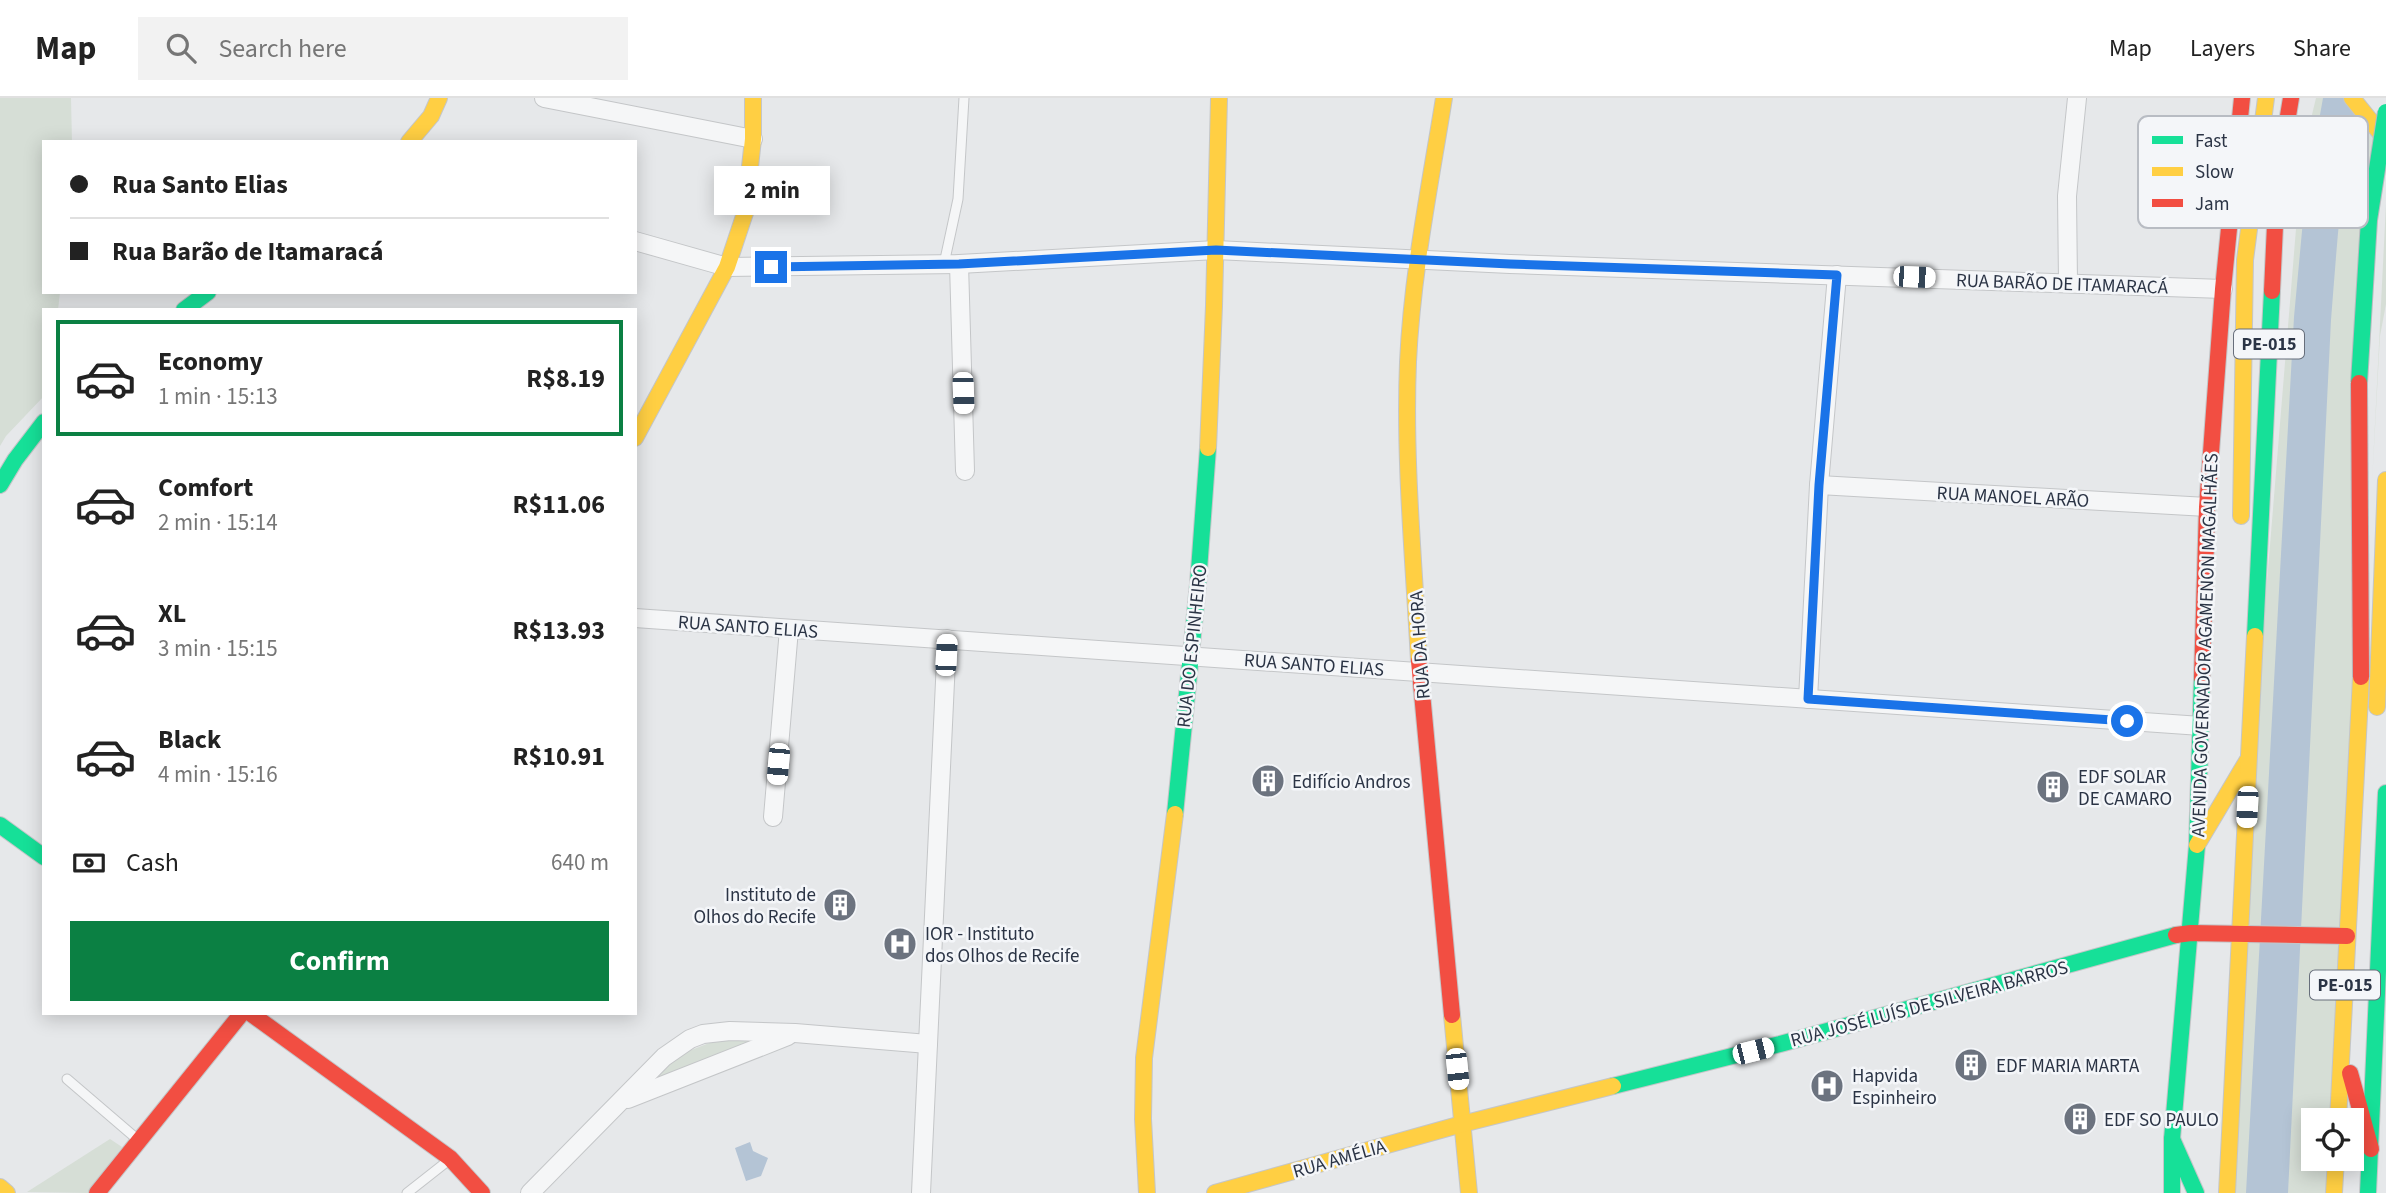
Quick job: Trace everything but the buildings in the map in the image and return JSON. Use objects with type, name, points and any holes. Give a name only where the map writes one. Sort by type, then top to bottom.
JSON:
[{"type":"main road","points":[[411,140],[426,123],[439,98]]},
{"type":"main road","points":[[637,434],[727,267],[745,213],[753,139],[753,98]]},
{"type":"main road","name":"RUA DO ESPINHEIRO","points":[[1147,1193],[1143,1119],[1144,1058],[1192,655],[1201,551],[1216,250],[1219,98]]},
{"type":"main road","name":"RUA DA HORA","points":[[1444,98],[1418,260],[1408,361],[1407,433],[1420,673],[1469,1193]]},
{"type":"main road","name":"AVENIDA GOVERNADOR AGAMENON MAGALHÃES","points":[[2240,116],[2242,98]]},
{"type":"main road","points":[[2264,116],[2266,98]]},
{"type":"main road","name":"PE-015","points":[[2288,116],[2291,98]]},
{"type":"main road","points":[[2352,98],[2366,116]]},
{"type":"main road","points":[[2380,98],[2386,104]]},
{"type":"main road","name":"PE-015","points":[[2340,1108],[2361,677],[2359,364],[2369,220],[2386,112]]},
{"type":"main road","points":[[2368,118],[2386,140]]},
{"type":"main road","name":"AVENIDA GOVERNADOR AGAMENON MAGALHÃES","points":[[2172,1193],[2172,1139],[2197,845],[2207,507],[2229,228]]},
{"type":"main road","points":[[2241,529],[2245,260],[2249,228]]},
{"type":"main road","name":"PE-015","points":[[2252,699],[2275,228]]},
{"type":"main road","points":[[187,308],[205,294]]},
{"type":"main road","points":[[0,485],[42,425]]},
{"type":"main road","points":[[2376,716],[2386,480]]},
{"type":"main road","points":[[2227,1193],[2248,934],[2252,699],[2242,580]]},
{"type":"main road","points":[[2197,845],[2249,756]]},
{"type":"main road","points":[[2352,850],[2372,757]]},
{"type":"main road","points":[[2368,1193],[2386,793]]},
{"type":"main road","points":[[0,825],[42,853]]},
{"type":"main road","name":"RUA JOSÉ LUÍS DE SILVEIRA BARROS","points":[[1462,1124],[1780,1044],[2191,933],[2347,936]]},
{"type":"main road","points":[[97,1193],[240,1015]]},
{"type":"main road","points":[[253,1015],[450,1158],[482,1193]]},
{"type":"main road","points":[[2343,1046],[2371,1149]]},
{"type":"main road","name":"RUA AMÉLIA","points":[[1215,1193],[1462,1124]]},
{"type":"main road","points":[[2172,1139],[2196,1193]]},
{"type":"main road","points":[[2334,1193],[2335,1171]]},
{"type":"main road","points":[[0,1186],[7,1193]]},
{"type":"street","points":[[544,98],[753,139]]},
{"type":"street","points":[[2068,282],[2067,196],[2077,98]]},
{"type":"street","name":"RUA BARÃO DE ITAMARACÁ","points":[[637,242],[727,267],[952,264],[1216,250],[1418,260],[2223,289]]},
{"type":"street","points":[[952,264],[965,471]]},
{"type":"street","points":[[1808,699],[1819,485],[1837,275]]},
{"type":"street","name":"RUA MANOEL ARÃO","points":[[1819,485],[2207,507]]},
{"type":"street","name":"RUA SANTO ELIAS","points":[[637,618],[2201,726]]},
{"type":"street","points":[[773,817],[789,629]]},
{"type":"street","points":[[921,1193],[947,639]]},
{"type":"street","points":[[530,1193],[623,1101],[664,1056],[703,1034],[730,1031],[794,1033],[928,1044]]},
{"type":"street","points":[[623,1101],[794,1033]]},
{"type":"lane","points":[[952,264],[964,98]]},
{"type":"lane","points":[[67,1079],[139,1141]]},
{"type":"lane","points":[[407,1193],[450,1158]]},
{"type":"shaded area","points":[[0,98],[71,98],[72,140],[42,140],[42,294],[60,294],[58,308],[42,308],[42,398],[0,446]]},
{"type":"shaded area","points":[[2316,98],[2352,98],[2367,116],[2312,116]]},
{"type":"shaded area","points":[[2368,118],[2386,140],[2368,235],[2338,1108],[2301,1108],[2301,1171],[2335,1171],[2334,1193],[2228,1193],[2266,594],[2296,228],[2368,228]]},
{"type":"shaded area","points":[[2386,204],[2386,304],[2380,336],[2372,484]]},
{"type":"shaded area","points":[[786,1035],[630,1100],[668,1059],[725,1037]]},
{"type":"shaded area","points":[[110,1139],[122,1147],[88,1193],[27,1192]]},
{"type":"water","points":[[2323,98],[2359,98],[2355,116],[2320,116]]},
{"type":"water","points":[[2302,228],[2339,228],[2331,320],[2288,1193],[2246,1193],[2294,317]]},
{"type":"water","points":[[750,1142],[753,1151],[768,1158],[761,1176],[746,1181],[735,1148]]},
{"type":"traffic: fast","points":[[2359,383],[2369,220],[2386,112]]},
{"type":"traffic: fast","points":[[2255,636],[2272,291]]},
{"type":"traffic: fast","points":[[187,308],[205,294]]},
{"type":"traffic: fast","points":[[0,485],[42,425]]},
{"type":"traffic: fast","points":[[1175,814],[1198,584],[1208,448]]},
{"type":"traffic: fast","points":[[2172,1193],[2172,1139],[2197,845],[2202,678]]},
{"type":"traffic: fast","points":[[2368,1193],[2386,793]]},
{"type":"traffic: fast","points":[[0,825],[42,856]]},
{"type":"traffic: fast","points":[[1613,1086],[1780,1044],[2176,935]]},
{"type":"traffic: fast","points":[[2172,1139],[2196,1193]]},
{"type":"traffic: slow","points":[[411,140],[431,116],[439,98]]},
{"type":"traffic: slow","points":[[637,434],[727,267],[745,213],[753,139],[753,98]]},
{"type":"traffic: slow","points":[[1208,448],[1219,98]]},
{"type":"traffic: slow","points":[[1419,661],[1408,474],[1408,362],[1417,263],[1444,98]]},
{"type":"traffic: slow","points":[[2264,116],[2266,98]]},
{"type":"traffic: slow","points":[[2352,98],[2367,116]]},
{"type":"traffic: slow","points":[[2368,118],[2386,140]]},
{"type":"traffic: slow","points":[[2241,516],[2245,260],[2249,228]]},
{"type":"traffic: slow","points":[[2377,707],[2386,480]]},
{"type":"traffic: slow","points":[[2227,1193],[2255,636]]},
{"type":"traffic: slow","points":[[2339,1108],[2361,677]]},
{"type":"traffic: slow","points":[[2197,845],[2247,761]]},
{"type":"traffic: slow","points":[[1147,1193],[1143,1119],[1144,1058],[1175,814]]},
{"type":"traffic: slow","points":[[1452,1015],[1469,1193]]},
{"type":"traffic: slow","points":[[1215,1193],[1462,1124],[1613,1086]]},
{"type":"traffic: slow","points":[[2334,1193],[2335,1171]]},
{"type":"traffic: slow","points":[[0,1187],[7,1193]]},
{"type":"traffic: jam","points":[[2240,116],[2242,98]]},
{"type":"traffic: jam","points":[[2288,116],[2291,98]]},
{"type":"traffic: jam","points":[[2202,678],[2207,507],[2229,228]]},
{"type":"traffic: jam","points":[[2272,291],[2275,228]]},
{"type":"traffic: jam","points":[[2359,383],[2361,677]]},
{"type":"traffic: jam","points":[[1419,661],[1452,1015]]},
{"type":"traffic: jam","points":[[2176,935],[2347,936]]},
{"type":"traffic: jam","points":[[97,1193],[240,1015]]},
{"type":"traffic: jam","points":[[253,1015],[450,1158],[482,1193]]},
{"type":"traffic: jam","points":[[2350,1073],[2371,1149]]},
{"type":"place","name":"Edifício Andros","points":[[1268,781]]},
{"type":"place","name":"EDF SOLAR DE CAMARO","points":[[2053,787]]},
{"type":"place","name":"Instituto de Olhos do Recife","points":[[840,905]]},
{"type":"place","name":"IOR - Instituto dos Olhos de Recife","points":[[900,944]]},
{"type":"place","name":"EDF MARIA MARTA","points":[[1971,1065]]},
{"type":"place","name":"Hapvida Espinheiro","points":[[1827,1086]]},
{"type":"place","name":"EDF SO PAULO","points":[[2080,1119]]},
{"type":"route","points":[[771,267],[959,264],[1216,250],[1510,264],[1837,275],[1819,485],[1808,699],[2127,721]]}]
